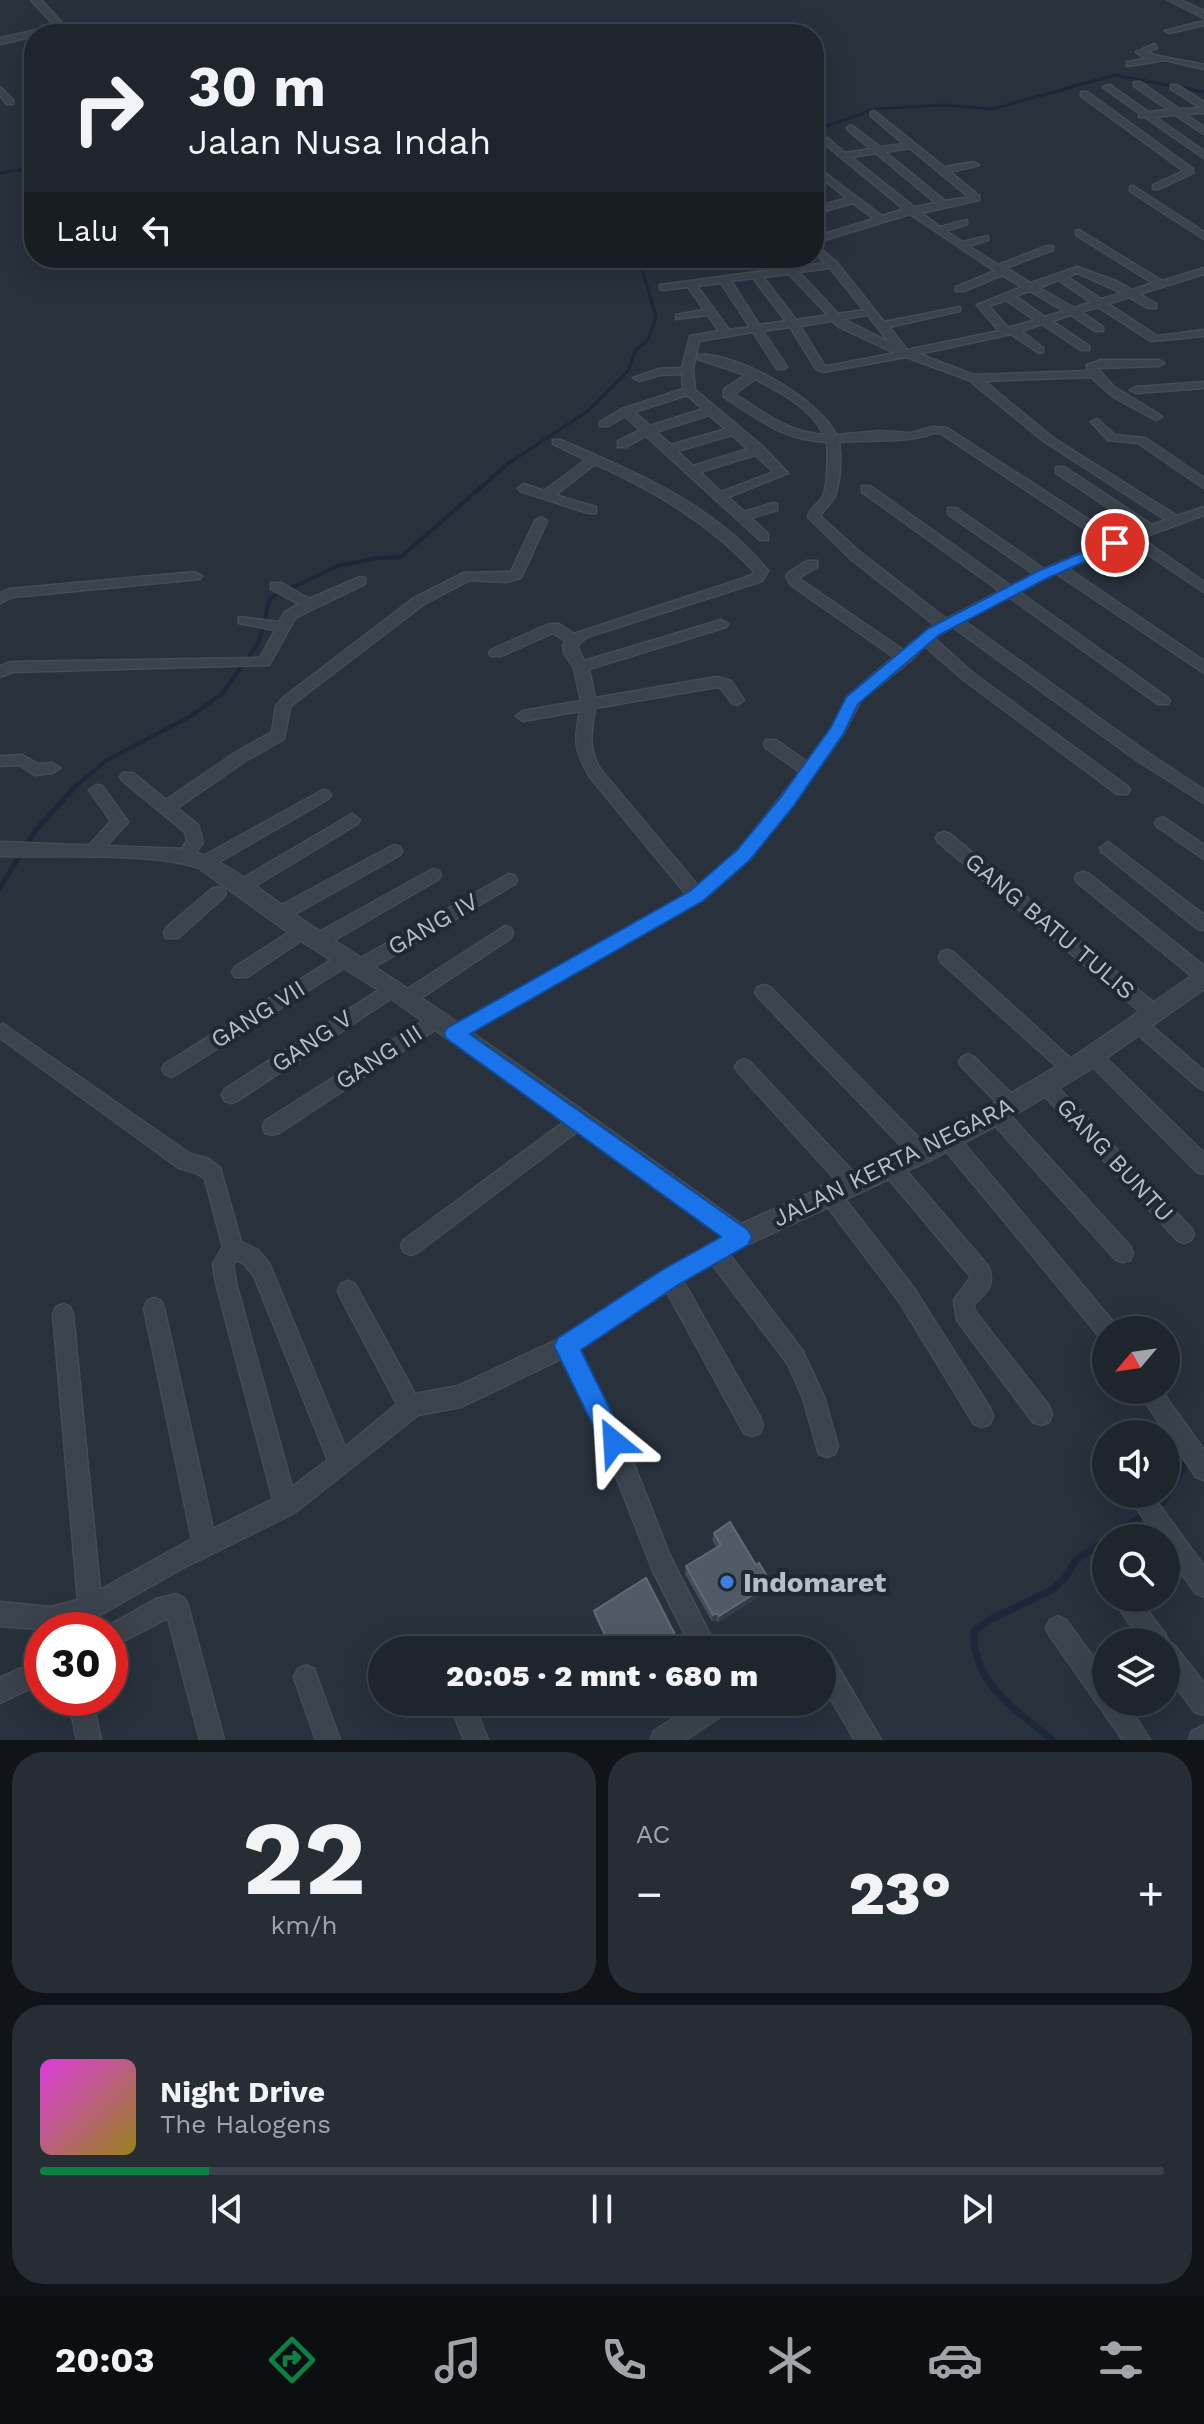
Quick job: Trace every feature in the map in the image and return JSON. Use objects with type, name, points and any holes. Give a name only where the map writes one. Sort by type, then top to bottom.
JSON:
[{"type":"street","points":[[36,0],[59,24]]},
{"type":"street","points":[[1173,0],[1199,8],[1204,15]]},
{"type":"street","points":[[1169,31],[1204,23]]},
{"type":"street","points":[[0,41],[24,36]]},
{"type":"street","points":[[1154,46],[1140,51],[1154,60]]},
{"type":"street","points":[[1130,64],[1165,58],[1204,67]]},
{"type":"street","points":[[1137,84],[1204,131]]},
{"type":"street","points":[[1107,87],[1203,160],[1190,171],[1156,187]]},
{"type":"street","points":[[1174,87],[1204,108]]},
{"type":"street","points":[[0,89],[10,102]]},
{"type":"street","points":[[1084,94],[1190,171]]},
{"type":"street","points":[[1118,118],[1204,108]]},
{"type":"street","points":[[824,239],[909,211],[976,198],[874,114]]},
{"type":"street","points":[[851,128],[943,204]]},
{"type":"street","points":[[824,140],[909,211],[1099,329]]},
{"type":"street","points":[[843,156],[912,145]]},
{"type":"street","points":[[944,170],[974,165]]},
{"type":"street","points":[[824,176],[880,219]]},
{"type":"street","points":[[1133,189],[1203,236]]},
{"type":"street","points":[[824,208],[855,199]]},
{"type":"street","points":[[939,230],[964,222]]},
{"type":"street","points":[[1079,233],[1161,284]]},
{"type":"street","points":[[1189,242],[1203,236]]},
{"type":"street","points":[[961,245],[985,238]]},
{"type":"street","points":[[960,289],[1050,248]]},
{"type":"street","points":[[824,255],[904,352]]},
{"type":"street","points":[[824,266],[833,265]]},
{"type":"street","points":[[664,287],[808,268]]},
{"type":"street","points":[[791,270],[832,316],[864,336],[973,378],[1049,440],[1177,522]]},
{"type":"street","points":[[1039,350],[1009,331],[981,307],[1006,295],[1081,270],[1152,306]]},
{"type":"street","points":[[756,275],[824,370],[1009,331],[1204,271]]},
{"type":"street","points":[[1058,276],[1155,339]]},
{"type":"street","points":[[724,279],[781,367]]},
{"type":"street","points":[[690,283],[725,332]]},
{"type":"street","points":[[1006,295],[1085,348]]},
{"type":"street","points":[[881,326],[956,309]]},
{"type":"street","points":[[680,317],[710,312]]},
{"type":"street","points":[[718,497],[781,474],[782,471],[689,391],[687,371],[694,338],[870,312]]},
{"type":"street","points":[[1133,340],[1204,333]]},
{"type":"street","points":[[702,357],[754,375],[806,405],[832,439],[829,497],[814,517],[856,556],[948,623],[1203,795]]},
{"type":"street","points":[[1093,374],[1093,364],[1159,363]]},
{"type":"street","points":[[639,378],[659,372],[687,371]]},
{"type":"street","points":[[973,378],[1093,374],[1156,417]]},
{"type":"street","points":[[754,375],[728,391],[728,395],[793,434],[832,439],[880,435],[912,437],[943,430],[1115,543]]},
{"type":"street","points":[[1033,376],[1041,392]]},
{"type":"street","points":[[1136,390],[1204,385]]},
{"type":"street","points":[[604,424],[626,411],[689,391]]},
{"type":"street","points":[[622,444],[647,431],[712,410]]},
{"type":"street","points":[[626,411],[764,537]]},
{"type":"street","points":[[1097,422],[1112,438],[1141,440],[1204,484]]},
{"type":"street","points":[[668,450],[736,430]]},
{"type":"street","points":[[557,442],[630,474],[695,511],[729,537],[761,573],[740,584],[573,639]]},
{"type":"street","points":[[690,471],[759,450]]},
{"type":"street","points":[[546,496],[594,459]]},
{"type":"street","points":[[1060,470],[1150,530]]},
{"type":"street","points":[[524,488],[592,510]]},
{"type":"street","points":[[866,489],[1163,701]]},
{"type":"street","points":[[742,517],[773,507]]},
{"type":"street","points":[[952,511],[1204,668]]},
{"type":"street","points":[[454,1034],[697,896],[744,855],[810,771],[839,729],[851,701],[948,623],[1095,551],[1204,511]]},
{"type":"street","points":[[167,807],[240,757],[272,742],[279,735],[283,706],[288,701],[419,601],[468,576],[506,578],[516,575],[541,521]]},
{"type":"street","points":[[1131,537],[1204,588]]},
{"type":"street","points":[[1095,551],[1117,566]]},
{"type":"street","points":[[812,564],[793,576],[796,582],[905,658]]},
{"type":"street","points":[[0,599],[10,593],[195,576]]},
{"type":"street","points":[[0,672],[11,667],[264,662],[290,615],[360,581]]},
{"type":"street","points":[[276,586],[309,604]]},
{"type":"street","points":[[244,620],[282,627]]},
{"type":"street","points":[[581,667],[721,624]]},
{"type":"street","points":[[496,653],[550,627],[558,628],[573,639]]},
{"type":"street","points":[[573,639],[571,653],[581,667],[589,703],[582,731],[585,756],[595,773],[697,896]]},
{"type":"street","points":[[926,639],[969,677],[1122,790]]},
{"type":"street","points":[[523,716],[717,682],[726,684],[737,700]]},
{"type":"street","points":[[771,744],[810,771]]},
{"type":"street","points":[[0,761],[22,760],[35,770],[53,768]]},
{"type":"street","points":[[128,777],[192,829],[196,859]]},
{"type":"street","points":[[92,851],[120,822],[97,790]]},
{"type":"street","points":[[196,859],[323,795]]},
{"type":"street","points":[[241,887],[352,820]]},
{"type":"street","points":[[1163,823],[1204,853]]},
{"type":"street","name":"GANG BATU TULIS","points":[[944,838],[1148,1020],[1204,1082]]},
{"type":"street","points":[[1108,848],[1204,924]]},
{"type":"street","points":[[0,849],[92,851],[196,859],[318,935],[351,963],[400,993],[740,1237],[670,1278],[566,1346],[461,1396],[449,1400],[429,1400],[410,1407],[286,1505],[90,1608],[51,1619],[0,1614]]},
{"type":"street","points":[[280,914],[394,851]]},
{"type":"street","points":[[241,972],[433,875]]},
{"type":"street","points":[[1083,878],[1204,976]]},
{"type":"street","name":"GANG IV","points":[[351,963],[509,880]]},
{"type":"street","points":[[172,933],[218,893]]},
{"type":"street","name":"GANG V","points":[[231,1095],[505,933]]},
{"type":"street","points":[[947,957],[1072,1070]]},
{"type":"street","name":"GANG VII","points":[[171,1069],[351,963]]},
{"type":"street","name":"JALAN KERTA NEGARA","points":[[740,1237],[784,1212],[921,1153],[1004,1110],[1148,1020],[1204,976]]},
{"type":"street","points":[[764,992],[921,1153]]},
{"type":"street","name":"GANG III","points":[[272,1127],[436,1020]]},
{"type":"street","points":[[3,1031],[186,1162],[202,1165],[213,1174],[233,1248],[251,1257],[262,1270],[341,1464]]},
{"type":"street","points":[[1093,1056],[1204,1166]]},
{"type":"street","points":[[968,1062],[1123,1253]]},
{"type":"street","points":[[744,1067],[850,1182]]},
{"type":"street","name":"GANG BUNTU","points":[[1046,1086],[1184,1234]]},
{"type":"street","points":[[411,1246],[576,1121]]},
{"type":"street","points":[[949,1140],[1095,1316]]},
{"type":"street","points":[[890,1166],[981,1273],[982,1283],[964,1300],[964,1313],[1041,1414]]},
{"type":"street","points":[[828,1192],[906,1294],[982,1416]]},
{"type":"street","points":[[233,1248],[225,1258],[226,1283],[286,1505]]},
{"type":"street","points":[[716,1253],[795,1357],[813,1397],[827,1446]]},
{"type":"street","points":[[670,1278],[752,1425]]},
{"type":"street","points":[[348,1291],[410,1407]]},
{"type":"street","points":[[154,1308],[205,1545]]},
{"type":"street","points":[[63,1314],[90,1608]]},
{"type":"street","points":[[566,1346],[614,1442],[644,1512],[661,1563],[699,1636]]},
{"type":"street","points":[[1157,1404],[1204,1469]]},
{"type":"street","points":[[1149,1510],[1204,1585]]},
{"type":"street","points":[[128,1626],[164,1607],[171,1605],[178,1609],[212,1740]]},
{"type":"street","points":[[1058,1628],[1092,1675]]},
{"type":"street","points":[[1180,1671],[1204,1703]]},
{"type":"street","points":[[306,1677],[328,1740]]},
{"type":"street","points":[[0,1691],[24,1679]]},
{"type":"street","points":[[836,1685],[869,1740]]},
{"type":"street","points":[[84,1716],[89,1740]]},
{"type":"street","points":[[467,1716],[476,1740]]},
{"type":"street","points":[[663,1740],[699,1716]]},
{"type":"street","points":[[1121,1716],[1138,1740]]},
{"type":"building","name":"Indomaret","points":[[730,1522],[756,1565],[759,1563],[771,1583],[719,1616],[717,1613],[713,1615],[686,1566],[721,1545],[714,1533]]},
{"type":"building","points":[[646,1578],[676,1636],[606,1636],[594,1611]]},
{"type":"waterway","points":[[824,127],[874,109],[945,105],[992,109],[1115,75],[1204,92]]},
{"type":"waterway","points":[[0,173],[24,169]]},
{"type":"waterway","points":[[509,463],[588,411],[629,370],[635,351],[648,340],[656,317],[642,268]]},
{"type":"waterway","points":[[70,791],[107,760],[191,716],[222,694],[259,642],[270,598],[338,566],[376,558],[401,557],[511,461]]},
{"type":"waterway","points":[[0,888],[35,831],[73,789]]},
{"type":"waterway","points":[[1180,1473],[1188,1459]]},
{"type":"waterway","points":[[1130,1524],[1145,1514]]},
{"type":"waterway","points":[[1052,1740],[1011,1706],[988,1681],[975,1650],[974,1631],[991,1619],[1052,1590],[1065,1578],[1076,1560],[1092,1549]]},
{"type":"place","name":"Indomaret","points":[[727,1582]]},
{"type":"route","points":[[614,1442],[566,1346],[670,1278],[740,1237],[454,1034],[697,896],[721,876],[744,855],[810,771],[839,729],[851,701],[934,631],[1057,567],[1115,543]]}]
